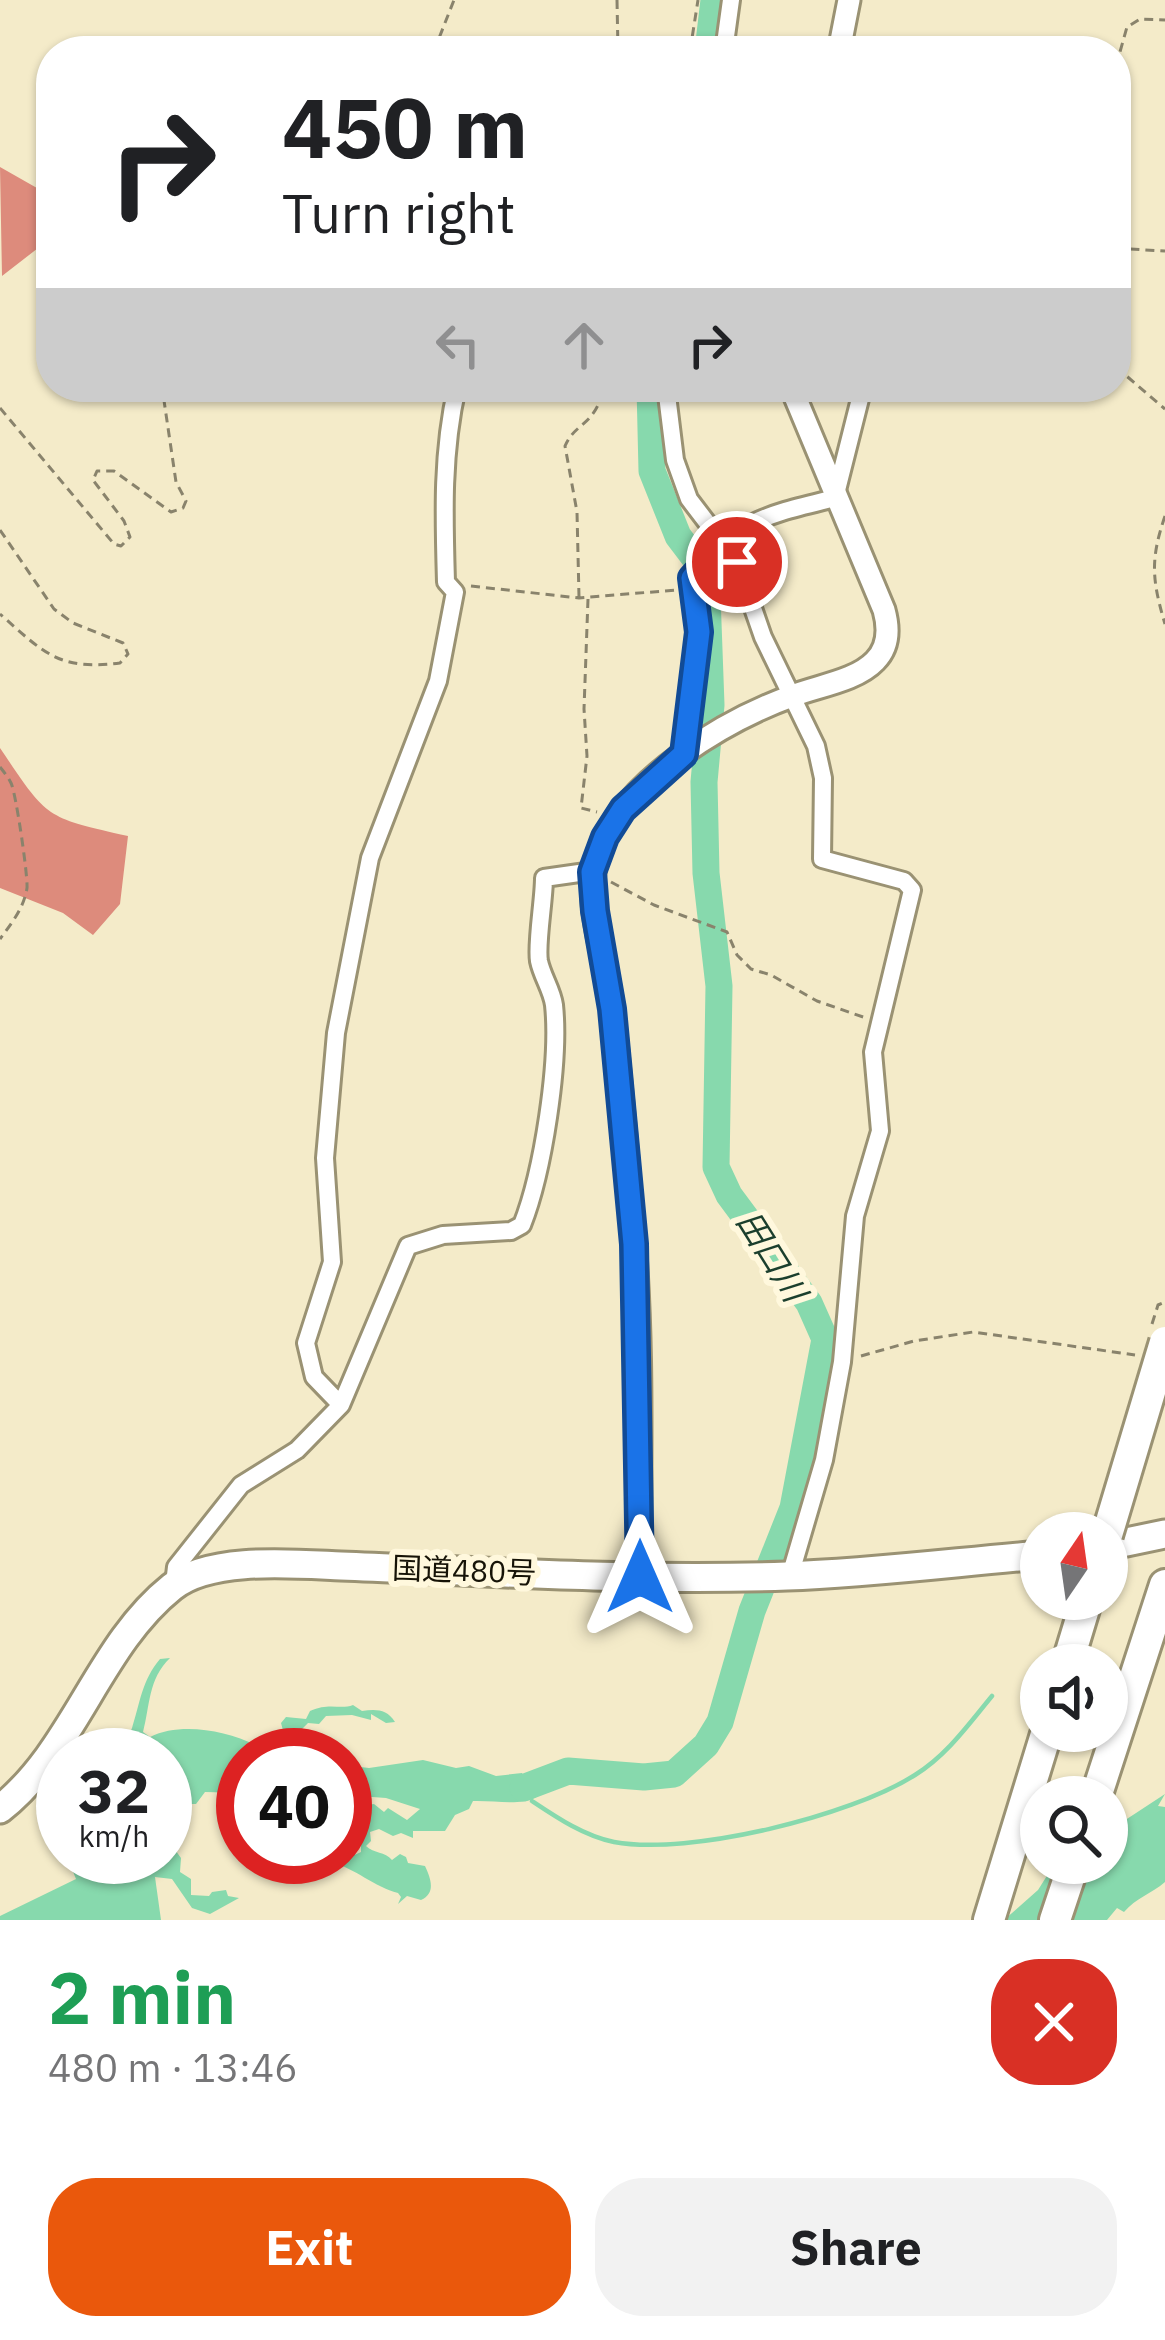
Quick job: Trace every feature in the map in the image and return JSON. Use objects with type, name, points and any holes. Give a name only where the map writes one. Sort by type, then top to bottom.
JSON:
[{"type":"highway","points":[[1113,1512],[1154,1350]]},
{"type":"highway","points":[[1128,1542],[1165,1534]]},
{"type":"highway","name":"国道480号","points":[[175,1584],[214,1569],[284,1564],[640,1577],[786,1576],[1020,1557]]},
{"type":"highway","points":[[0,1809],[55,1750],[127,1636],[175,1584]]},
{"type":"highway","points":[[1103,1776],[1165,1586]]},
{"type":"highway","points":[[989,1920],[1041,1752]]},
{"type":"highway","points":[[1055,1920],[1067,1884]]},
{"type":"street","points":[[726,36],[731,0]]},
{"type":"street","points":[[842,36],[849,0]]},
{"type":"street","points":[[341,1405],[314,1377],[306,1343],[332,1262],[325,1158],[336,1033],[370,858],[438,681],[455,592],[446,582],[446,437],[454,402]]},
{"type":"street","points":[[667,402],[671,442],[689,499],[717,550],[737,562],[764,637],[816,746],[824,778],[822,859],[912,886],[873,1052],[880,1131],[854,1216],[842,1362],[824,1460],[786,1576]]},
{"type":"street","points":[[640,1577],[634,1244],[612,1009],[592,874],[615,820],[692,749],[733,720],[873,664],[888,636],[884,610],[797,402]]},
{"type":"street","points":[[835,497],[859,402]]},
{"type":"street","points":[[692,749],[698,648],[694,581],[728,536],[753,520],[835,497]]},
{"type":"street","points":[[175,1584],[176,1567],[241,1485],[297,1450],[341,1405],[408,1246],[443,1235],[511,1231],[522,1225],[539,1162],[551,1072],[554,1003],[538,958],[544,878],[592,874]]},
{"type":"path","points":[[440,36],[454,0]]},
{"type":"path","points":[[617,0],[618,36]]},
{"type":"path","points":[[690,36],[698,0]]},
{"type":"path","points":[[1124,36],[1126,27],[1140,20],[1165,20]]},
{"type":"path","points":[[1131,249],[1165,251]]},
{"type":"path","points":[[1131,380],[1165,409]]},
{"type":"path","points":[[0,408],[113,544],[121,546],[130,537],[124,521],[93,480],[97,471],[114,471],[171,512],[183,508],[186,501],[176,482],[164,402]]},
{"type":"path","points":[[579,598],[577,512],[565,446],[601,402]]},
{"type":"path","points":[[1165,516],[1152,553],[1154,589],[1165,624]]},
{"type":"path","points":[[0,530],[54,609],[123,643],[128,654],[120,664],[62,663],[0,614]]},
{"type":"path","points":[[446,582],[588,598],[694,581]]},
{"type":"path","points":[[588,598],[587,756],[581,808],[615,820]]},
{"type":"path","points":[[0,767],[14,786],[27,890],[19,912],[0,939]]},
{"type":"path","points":[[592,874],[727,932],[737,955],[752,969],[817,1001],[880,1023]]},
{"type":"path","points":[[842,1362],[914,1341],[973,1332],[1154,1350]]},
{"type":"shaded area","points":[[0,167],[36,187],[36,250],[2,276]]},
{"type":"shaded area","points":[[0,748],[50,812],[128,836],[120,904],[93,935],[63,913],[0,888]]},
{"type":"shaded area","points":[[170,1658],[157,1675],[144,1728],[132,1728],[142,1692],[160,1659]]},
{"type":"shaded area","points":[[353,1705],[362,1711],[385,1712],[395,1722],[386,1723],[371,1714],[371,1720],[326,1716],[319,1724],[308,1723],[303,1728],[282,1728],[281,1723],[286,1717],[306,1719],[317,1708]]},
{"type":"shaded area","points":[[195,1729],[216,1732],[216,1792],[205,1792],[192,1804]]},
{"type":"shaded area","points":[[423,1760],[456,1768],[469,1766],[496,1776],[522,1773],[530,1778],[533,1770],[553,1768],[555,1772],[542,1794],[533,1799],[473,1801],[469,1809],[455,1815],[445,1831],[413,1831],[413,1838],[372,1831],[372,1804],[407,1820],[420,1809],[372,1797],[372,1768]]},
{"type":"shaded area","points":[[1165,1794],[1158,1806],[1165,1807],[1165,1882],[1124,1912],[1117,1908],[1107,1920],[1004,1920],[1042,1884],[1128,1884],[1128,1818]]},
{"type":"shaded area","points":[[372,1850],[392,1860],[400,1854],[408,1863],[425,1866],[431,1885],[421,1900],[407,1896],[398,1904],[398,1893],[372,1881]]},
{"type":"shaded area","points":[[66,1884],[156,1884],[161,1920],[0,1920]]},
{"type":"shaded area","points":[[175,1884],[191,1884],[191,1895],[226,1890],[228,1896],[239,1898],[210,1914],[192,1908]]},
{"type":"waterway","name":"田口川","points":[[710,36],[714,0]]},
{"type":"waterway","name":"田口川","points":[[523,1788],[568,1771],[644,1777],[674,1774],[706,1745],[720,1722],[752,1611],[793,1508],[825,1339],[809,1303],[729,1195],[716,1167],[719,986],[706,873],[704,782],[711,705],[707,595],[697,561],[678,536],[652,471],[650,402]]},
{"type":"waterway","points":[[532,1801],[581,1831],[614,1842],[684,1843],[769,1829],[852,1805],[915,1775],[947,1749],[992,1696]]},
{"type":"route","points":[[640,1577],[634,1244],[612,1009],[592,872],[605,837],[623,809],[684,754],[699,632],[692,578],[722,545],[737,562]]}]
